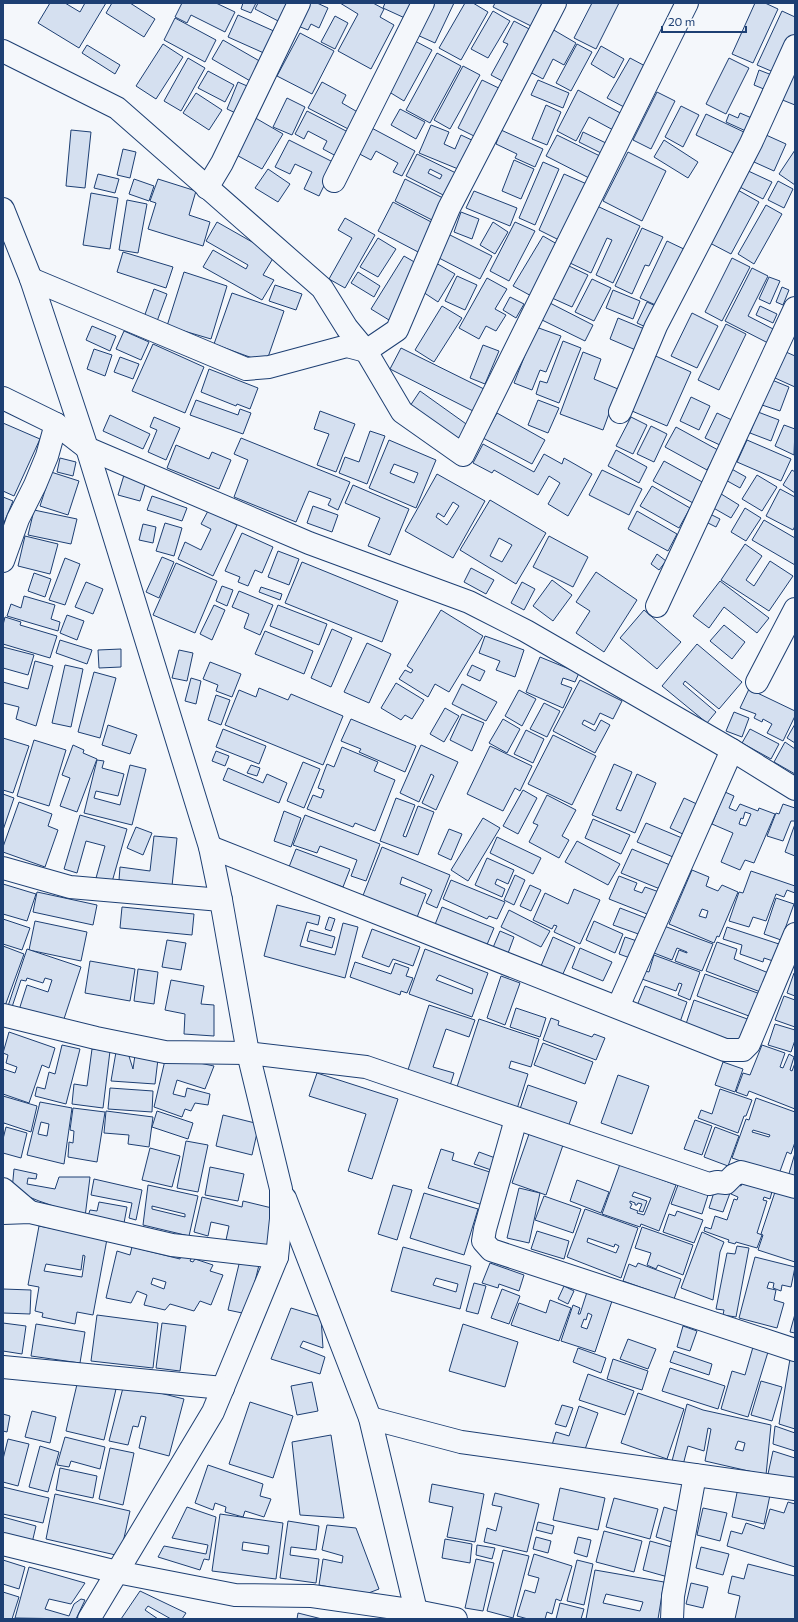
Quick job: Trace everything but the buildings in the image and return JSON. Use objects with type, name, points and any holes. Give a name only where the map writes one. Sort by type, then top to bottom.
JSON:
[{"type":"street","points":[[207,188],[222,163],[299,3]]},
{"type":"street","points":[[334,181],[423,3]]},
{"type":"street","points":[[30,279],[246,369],[269,367],[347,346],[366,351],[397,330],[449,208],[555,3]]},
{"type":"street","points":[[3,50],[117,108],[322,288],[346,328],[366,351],[402,412],[462,455],[688,3]]},
{"type":"street","points":[[620,412],[656,326],[751,142],[795,46]]},
{"type":"street","points":[[3,209],[30,279],[87,448],[210,847],[221,900],[248,1053],[281,1189],[370,1418],[417,1615]]},
{"type":"street","points":[[657,606],[795,308]]},
{"type":"street","points":[[3,398],[56,424],[87,448],[308,543],[469,602],[526,630],[732,750],[795,789]]},
{"type":"street","points":[[3,561],[18,519],[36,484],[47,456],[56,424]]},
{"type":"street","points":[[757,682],[795,609]]},
{"type":"street","points":[[618,1007],[732,750]]},
{"type":"street","points":[[210,847],[725,1050],[743,1050],[749,1044],[795,934]]},
{"type":"street","points":[[3,868],[70,887],[221,900]]},
{"type":"street","points":[[3,1015],[96,1038],[165,1052],[248,1053],[366,1067],[709,1184],[717,1182],[726,1183],[734,1175],[741,1172],[795,1187]]},
{"type":"street","points":[[516,1119],[485,1229],[483,1241],[491,1250],[795,1350]]},
{"type":"street","points":[[3,1189],[30,1212]]},
{"type":"street","points":[[89,1619],[212,1412],[223,1388],[277,1257],[281,1219],[281,1189]]},
{"type":"street","points":[[3,1213],[30,1212],[172,1245],[277,1257]]},
{"type":"street","points":[[3,1367],[223,1388]]},
{"type":"street","points":[[370,1418],[461,1442],[795,1490]]},
{"type":"street","points":[[676,1618],[673,1596],[695,1475]]},
{"type":"street","points":[[3,1544],[117,1572],[235,1595],[312,1596],[417,1615],[456,1619]]}]
